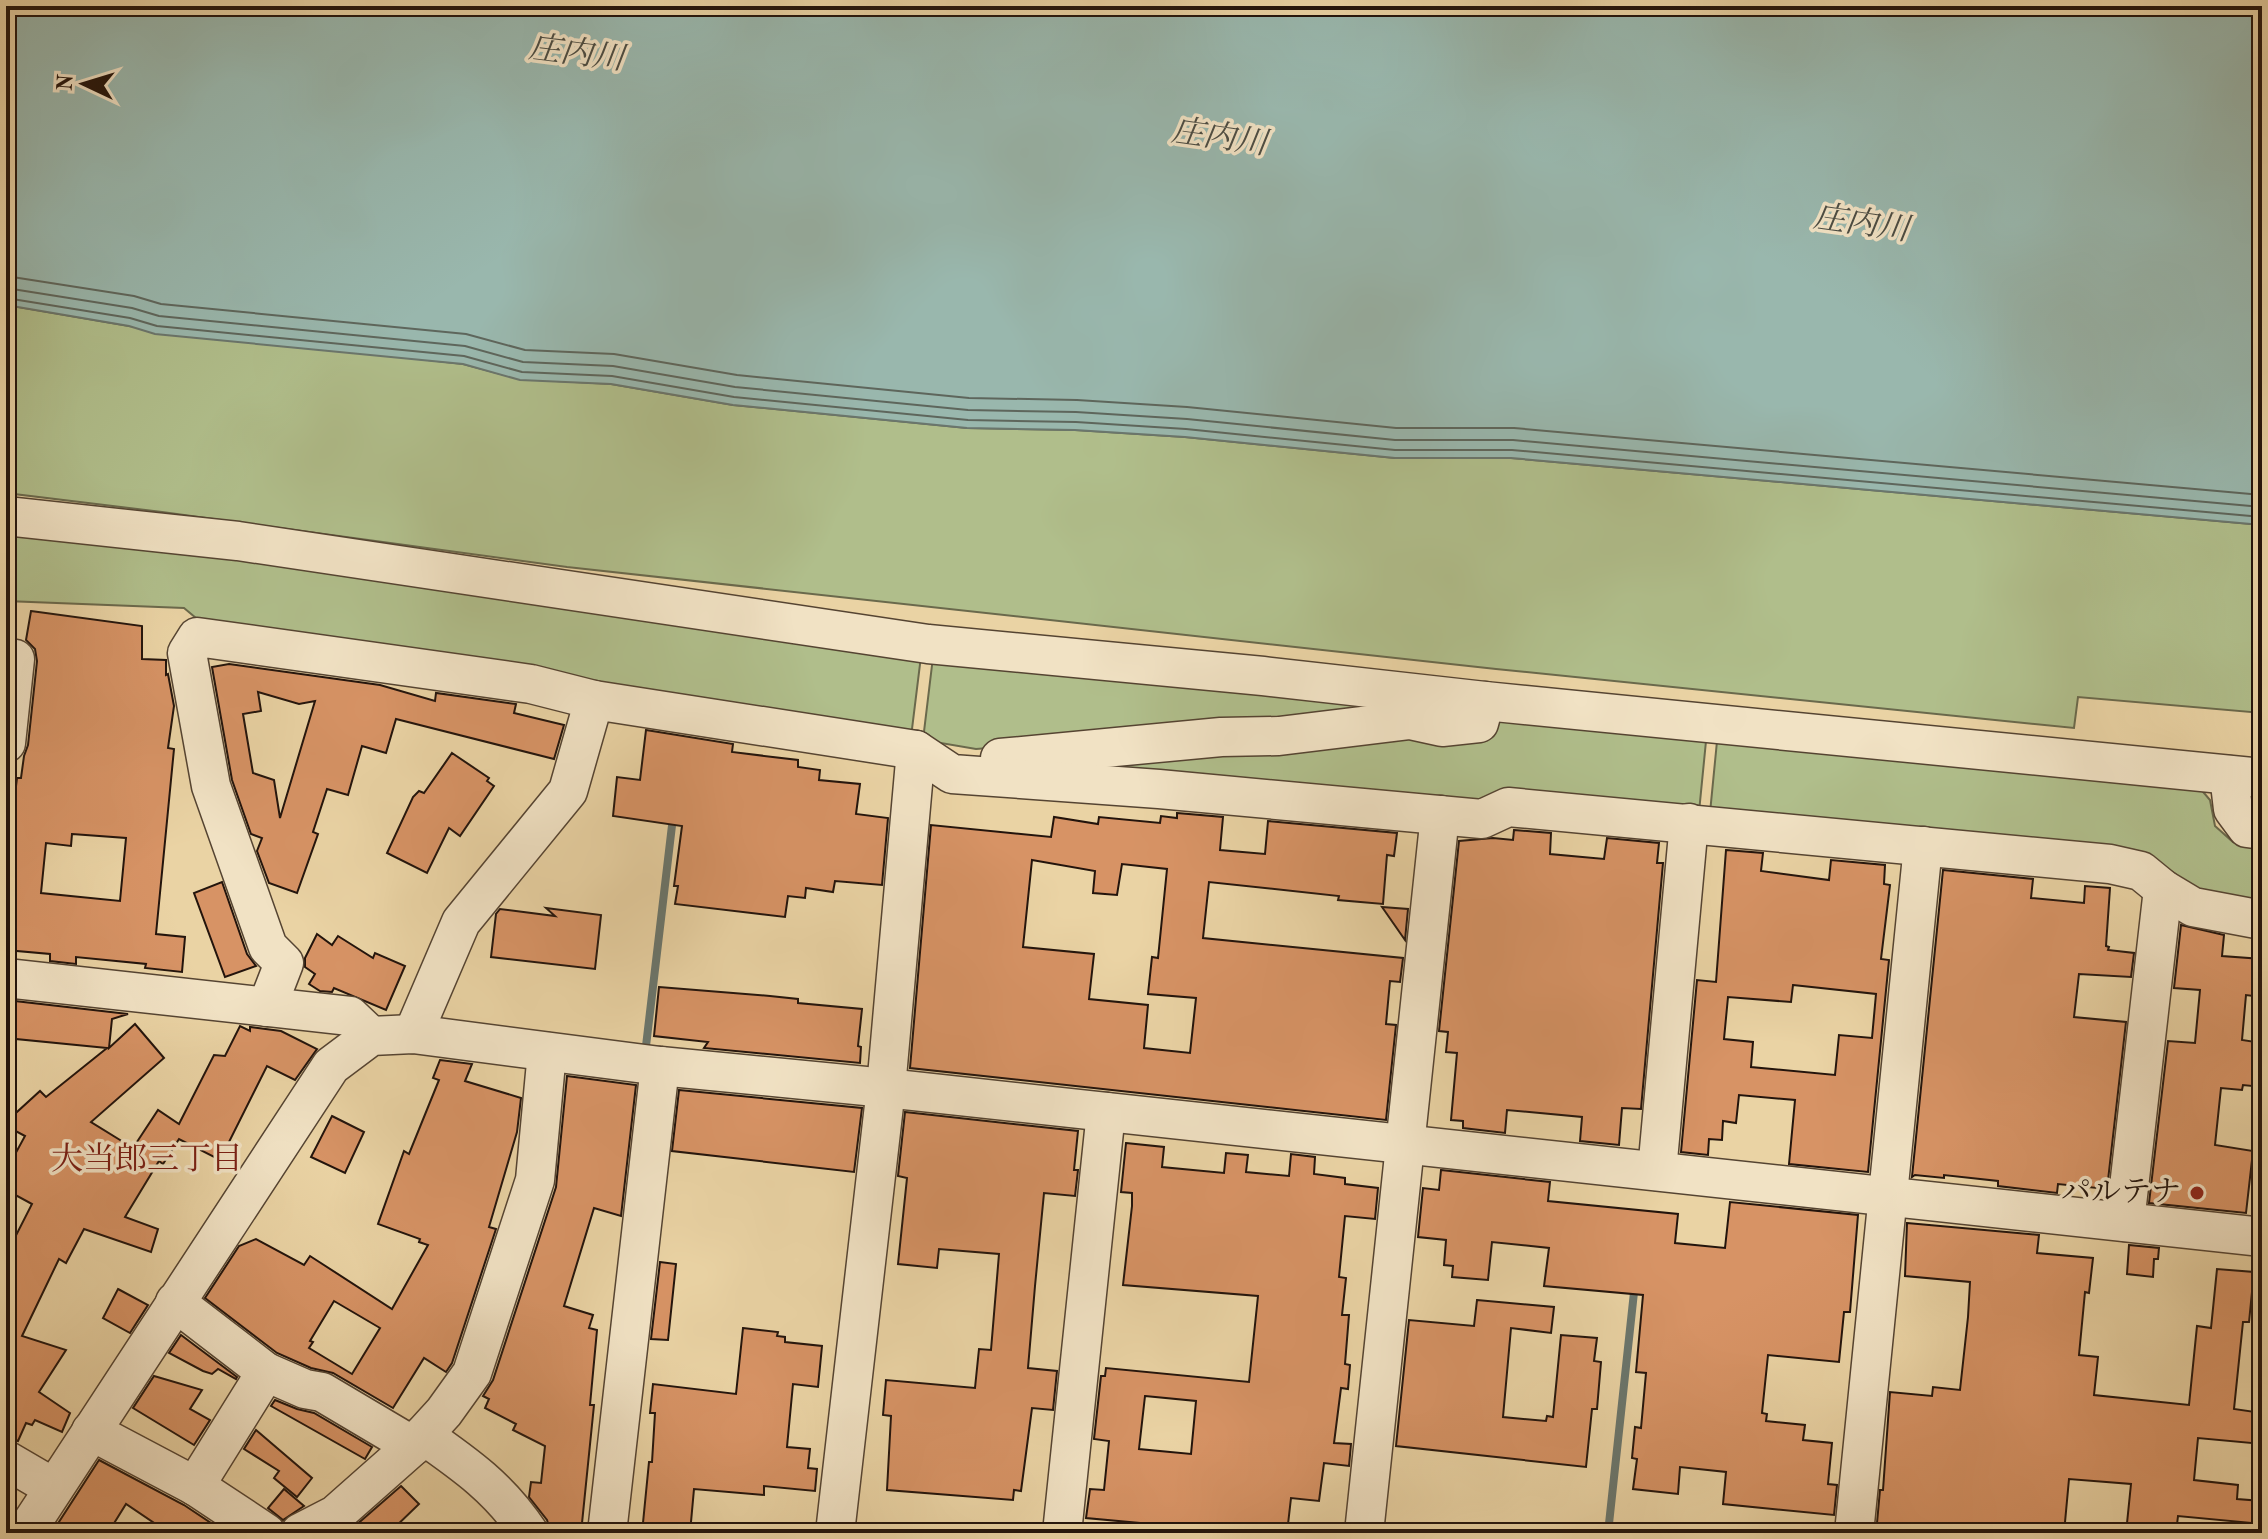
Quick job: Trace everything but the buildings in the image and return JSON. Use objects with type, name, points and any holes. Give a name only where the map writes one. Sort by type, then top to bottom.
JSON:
[{"type":"street","points":[[6,516],[238,541],[928,644],[2246,776],[2233,809],[2247,828],[2262,830]]},
{"type":"street","points":[[267,1007],[284,963],[268,947],[211,786],[187,653],[197,637],[531,684],[594,700],[916,750],[952,774],[1159,789],[1482,819],[1508,807],[2110,864],[2141,871],[2193,907],[2262,920]]},
{"type":"street","points":[[6,743],[15,659]]},
{"type":"street","points":[[413,1034],[461,922],[568,791],[594,700]]},
{"type":"street","points":[[952,774],[974,761],[1113,747],[1221,737],[1279,736],[1410,720],[1442,727],[1479,723],[1485,701]]},
{"type":"street","points":[[835,1533],[886,1088],[916,750]]},
{"type":"street","points":[[1364,1533],[1440,815]]},
{"type":"street","points":[[1657,1171],[1689,823]]},
{"type":"street","points":[[1854,1533],[1923,846]]},
{"type":"street","points":[[2125,1222],[2163,889]]},
{"type":"street","points":[[6,978],[350,1016],[371,1036]]},
{"type":"street","points":[[25,1533],[331,1066],[371,1036],[413,1034],[660,1066],[2262,1237]]},
{"type":"street","points":[[300,1533],[343,1524],[444,1412],[472,1373],[535,1180],[547,1052]]},
{"type":"street","points":[[607,1533],[660,1066]]},
{"type":"street","points":[[1062,1533],[1106,1112]]},
{"type":"street","points":[[175,1302],[266,1372],[305,1389],[322,1392],[471,1469],[511,1506],[529,1533]]},
{"type":"street","points":[[195,1486],[266,1372]]},
{"type":"street","points":[[91,1431],[195,1486],[266,1533]]},
{"type":"street","points":[[6,1460],[54,1488]]},
{"type":"green space","points":[[6,305],[129,326],[463,364],[520,379],[611,384],[733,405],[967,428],[1075,430],[1185,437],[1395,458],[1511,458],[2262,525],[2262,713],[2078,697],[2074,728],[1496,669],[567,567],[6,493]]},
{"type":"green space","points":[[6,529],[235,555],[921,656],[911,737],[202,623],[184,608],[6,601]]},
{"type":"green space","points":[[933,657],[1441,706],[1215,731],[976,749],[923,740]]},
{"type":"green space","points":[[1510,713],[1707,731],[1699,812],[1468,804],[1030,763]]},
{"type":"green space","points":[[1718,731],[2193,780],[2210,800],[2215,826],[2233,842],[2262,851],[2262,910],[2243,908],[2155,870],[1710,813]]},
{"type":"water","name":"庄内川","points":[[6,6],[2262,7],[2262,525],[1511,458],[1395,458],[1185,437],[1075,430],[967,428],[733,405],[611,384],[520,380],[463,364],[155,334],[129,326],[6,305]]},
{"type":"waterway","points":[[646,1046],[673,817]]},
{"type":"waterway","points":[[1608,1533],[1635,1283]]},
{"type":"place","name":"パルテナ","points":[[2197,1193]]},
{"type":"district","name":"大当郎三丁目","points":[[147,1161]]}]
